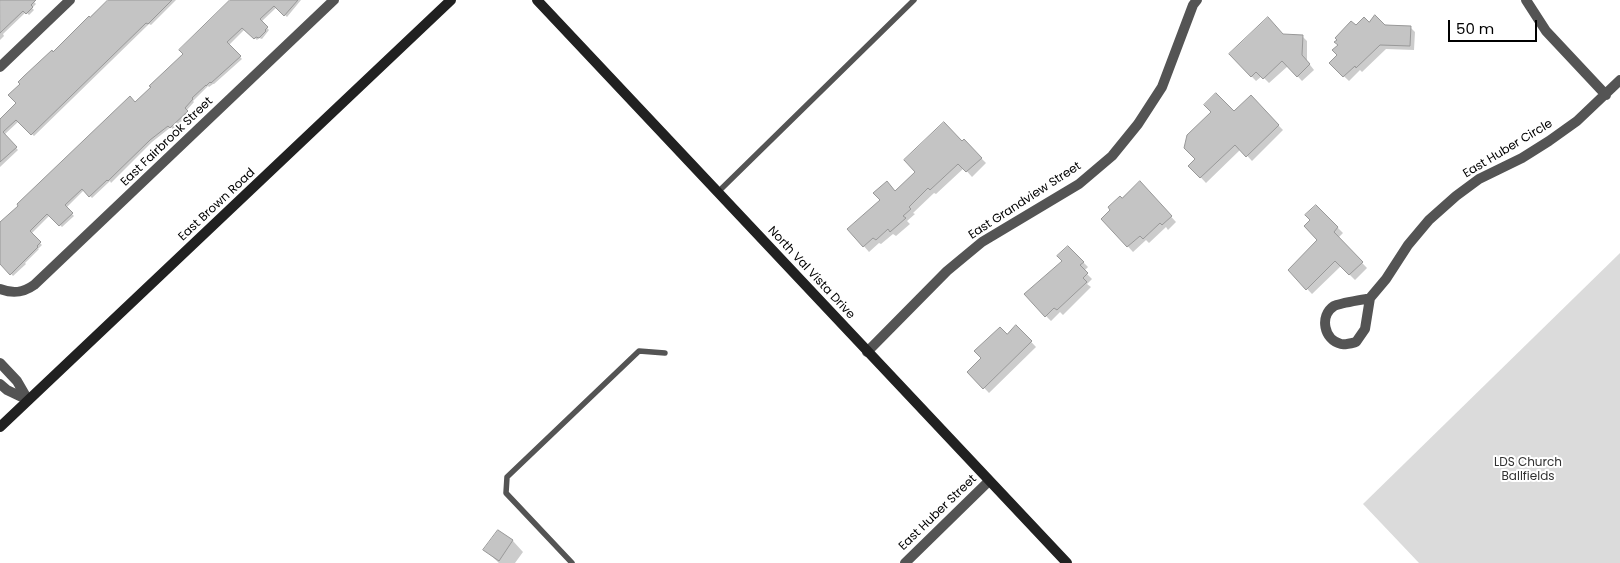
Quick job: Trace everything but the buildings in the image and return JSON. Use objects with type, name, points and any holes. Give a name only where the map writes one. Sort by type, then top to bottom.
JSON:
[{"type":"main road","name":"East Brown Road","points":[[0,427],[451,0]]},
{"type":"main road","name":"North Val Vista Drive","points":[[537,0],[1067,563]]},
{"type":"street","points":[[0,67],[70,0]]},
{"type":"street","name":"East Fairbrook Street","points":[[0,289],[13,293],[23,292],[34,285],[334,0]]},
{"type":"street","name":"East Grandview Street","points":[[867,352],[947,271],[982,242],[1079,184],[1112,156],[1138,124],[1162,86],[1197,0]]},
{"type":"street","points":[[1526,0],[1546,31],[1606,95],[1620,80]]},
{"type":"street","name":"East Huber Circle","points":[[1370,298],[1386,279],[1408,245],[1429,220],[1456,196],[1479,179],[1522,158],[1549,141],[1577,121],[1606,95]]},
{"type":"street","points":[[1370,298],[1366,329],[1356,342],[1342,345],[1330,339],[1325,328],[1326,317],[1334,306],[1370,298]]},
{"type":"street","points":[[0,364],[17,381],[28,400]]},
{"type":"street","points":[[0,384],[7,390],[28,400]]},
{"type":"street","name":"East Huber Street","points":[[905,563],[989,481]]},
{"type":"lane","points":[[718,192],[914,0]]},
{"type":"lane","points":[[572,563],[506,493],[507,477],[639,351],[665,353]]},
{"type":"green space","name":"LDS Church Ballfields","points":[[1620,253],[1620,563],[1419,563],[1363,504]]}]
